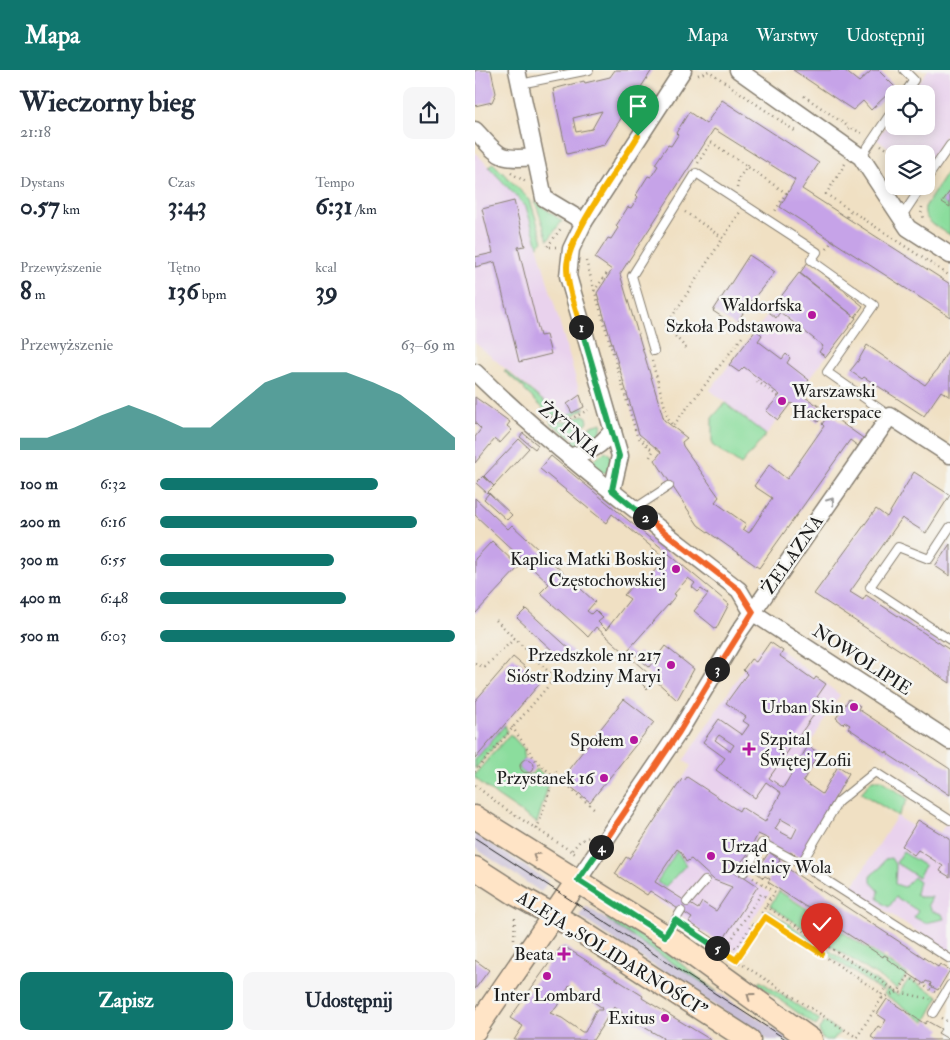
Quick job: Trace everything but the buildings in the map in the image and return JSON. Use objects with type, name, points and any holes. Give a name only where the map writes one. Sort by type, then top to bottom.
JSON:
[{"type":"main road","points":[[475,817],[665,936],[811,1040]]},
{"type":"main road","name":"ALEJA „SOLIDARNOŚCI”","points":[[475,868],[749,1040]]},
{"type":"main road","name":"ŻELAZNA","points":[[475,1030],[578,880]]},
{"type":"street","points":[[612,490],[619,456],[568,276],[567,262],[584,222],[683,70]]},
{"type":"street","points":[[738,70],[861,157],[902,216],[908,228],[950,255]]},
{"type":"street","points":[[519,77],[544,198],[584,222]]},
{"type":"street","points":[[475,130],[501,157],[513,159],[534,157]]},
{"type":"street","name":"ŻYTNIA","points":[[475,372],[492,390],[569,457],[739,590],[753,612]]},
{"type":"street","points":[[890,416],[950,455]]},
{"type":"street","name":"ŻELAZNA","points":[[578,880],[679,732],[753,612],[890,416]]},
{"type":"street","points":[[569,457],[586,453],[599,446],[613,430]]},
{"type":"street","name":"NOWOLIPIE","points":[[753,612],[950,741]]},
{"type":"lane","points":[[519,77],[589,70]]},
{"type":"lane","points":[[904,70],[913,80],[910,85]]},
{"type":"lane","points":[[861,157],[885,121]]},
{"type":"lane","points":[[935,167],[950,145]]},
{"type":"lane","points":[[652,352],[632,276],[695,173],[817,252],[811,260],[874,305],[827,372],[890,416]]},
{"type":"lane","points":[[902,216],[916,195]]},
{"type":"lane","points":[[634,509],[669,486]]},
{"type":"lane","points":[[950,527],[929,559],[898,546],[870,587],[950,640]]},
{"type":"lane","points":[[801,864],[838,802],[875,772],[950,820]]},
{"type":"lane","points":[[744,872],[762,843],[801,864],[950,959]]},
{"type":"lane","points":[[687,902],[705,881]]},
{"type":"lane","points":[[665,936],[681,911]]},
{"type":"lane","points":[[933,1013],[950,985]]},
{"type":"path","points":[[709,72],[797,132]]},
{"type":"path","points":[[868,137],[850,127],[832,155],[845,164],[826,194],[950,276]]},
{"type":"path","points":[[875,141],[885,148]]},
{"type":"path","points":[[697,165],[711,142],[786,193],[780,204]]},
{"type":"path","points":[[675,205],[723,238]]},
{"type":"path","points":[[923,205],[921,214],[925,221]]},
{"type":"path","points":[[847,217],[851,211]]},
{"type":"path","points":[[686,348],[666,326],[739,213]]},
{"type":"path","points":[[565,246],[547,247],[566,222]]},
{"type":"path","points":[[585,258],[634,428],[637,436],[653,451],[650,457]]},
{"type":"path","points":[[595,291],[608,272]]},
{"type":"path","points":[[652,352],[668,418],[673,426],[743,336]]},
{"type":"path","points":[[757,381],[779,397]]},
{"type":"path","points":[[546,416],[567,421],[587,410]]},
{"type":"path","points":[[475,772],[555,678],[495,619]]},
{"type":"path","points":[[475,664],[485,667],[515,638]]},
{"type":"path","points":[[513,727],[537,762],[595,809]]},
{"type":"path","points":[[537,829],[556,771]]},
{"type":"path","points":[[475,785],[493,800],[578,856]]},
{"type":"path","points":[[744,872],[775,892],[761,914],[882,996],[897,992],[908,977],[944,996]]},
{"type":"path","points":[[754,934],[750,932],[739,950],[729,943],[761,894],[770,900]]},
{"type":"path","points":[[765,906],[897,992],[933,999],[944,996]]},
{"type":"path","points":[[736,960],[765,917]]},
{"type":"path","points":[[737,948],[752,924],[758,928]]},
{"type":"path","points":[[714,946],[861,1040]]},
{"type":"path","points":[[857,1037],[887,986]]},
{"type":"shaded area","points":[[928,70],[950,70],[950,129],[935,152],[935,145],[885,145],[876,139],[885,128],[885,135],[935,135],[935,85],[917,85]]},
{"type":"shaded area","points":[[475,152],[526,207],[584,407],[563,417],[475,343]]},
{"type":"shaded area","points":[[800,273],[856,318],[766,435],[710,390]]},
{"type":"shaded area","points":[[770,642],[840,695],[792,773],[834,801],[801,858],[790,852],[788,855],[767,843],[768,839],[758,834],[738,871],[770,893],[749,925],[752,927],[747,935],[750,936],[739,953],[615,874],[629,859],[691,766],[684,760],[743,670],[760,648],[766,648]]},
{"type":"shaded area","points":[[897,816],[914,827],[918,821],[939,834],[947,822],[950,824],[950,952],[851,889]]},
{"type":"shaded area","points":[[475,834],[548,881],[541,892],[475,848]]},
{"type":"shaded area","points":[[586,906],[791,1040],[768,1040],[602,932],[579,916]]},
{"type":"green space","points":[[493,163],[530,200],[543,241],[538,246],[526,207],[489,167]]},
{"type":"green space","points":[[947,172],[950,174],[950,191],[942,202],[950,207],[950,235],[926,217],[925,207],[933,195],[935,195],[935,191]]},
{"type":"green space","points":[[535,201],[562,221],[548,240]]},
{"type":"green space","points":[[505,370],[563,417],[584,407],[584,409],[568,419],[549,414]]},
{"type":"green space","points":[[725,403],[766,435],[741,465],[712,445],[712,418]]},
{"type":"green space","points":[[583,415],[587,417],[588,422],[570,437],[551,423],[550,419],[567,422]]},
{"type":"green space","points":[[602,423],[600,437],[579,449],[567,445],[591,426]]},
{"type":"green space","points":[[606,451],[610,455],[611,464],[607,472],[599,473],[589,463]]},
{"type":"green space","points":[[505,725],[507,731],[475,769],[475,760]]},
{"type":"green space","points":[[510,734],[524,749],[524,757],[519,768],[527,775],[532,774],[536,769],[548,778],[548,786],[537,823],[497,796],[475,778],[475,774]]},
{"type":"green space","points":[[872,780],[881,780],[908,799],[898,816],[861,793]]},
{"type":"green space","points":[[677,851],[686,865],[665,887],[657,882]]},
{"type":"green space","points":[[903,852],[925,866],[918,877],[896,863]]},
{"type":"green space","points":[[891,858],[896,866],[895,884],[904,887],[914,877],[919,881],[916,894],[919,897],[932,897],[928,905],[932,911],[942,914],[944,919],[925,923],[914,917],[918,911],[896,897],[889,907],[883,904],[878,897],[879,891],[871,882],[871,875],[880,868],[885,859]]},
{"type":"green space","points":[[779,891],[907,974],[897,989],[770,906]]},
{"type":"green space","points":[[767,910],[882,985],[884,987],[882,991],[765,913]]},
{"type":"green space","points":[[609,916],[675,959],[717,992],[613,924],[607,919]]},
{"type":"green space","points":[[909,979],[939,996],[925,1022],[884,994],[887,989],[898,995]]},
{"type":"green space","points":[[760,981],[820,1020],[816,1026],[758,984]]},
{"type":"green space","points":[[824,1022],[840,1032],[833,1040],[825,1040],[821,1037],[819,1029]]},
{"type":"tram line","points":[[475,838],[787,1040]]},
{"type":"place","name":"Waldorfska Szkoła Podstawowa","points":[[812,315]]},
{"type":"place","name":"Warszawski Hackerspace","points":[[782,401]]},
{"type":"place","name":"Kaplica Matki Boskiej Częstochowskiej","points":[[676,569]]},
{"type":"place","name":"Przedszkole nr 217 Sióstr Rodziny Maryi","points":[[671,665]]},
{"type":"place","name":"Urban Skin","points":[[854,707]]},
{"type":"place","name":"Społem","points":[[634,740]]},
{"type":"place","name":"Szpital Świętej Zofii","points":[[749,749]]},
{"type":"place","name":"Przystanek 16","points":[[604,778]]},
{"type":"place","name":"Urząd Dzielnicy Wola","points":[[711,856]]},
{"type":"place","name":"Beata","points":[[564,954]]},
{"type":"place","name":"Inter Lombard","points":[[547,976]]},
{"type":"place","name":"Exitus","points":[[665,1018]]},
{"type":"route","points":[[638,136],[584,222],[567,262],[568,276],[584,336],[613,430],[619,456],[619,465],[612,490],[739,590],[753,612],[679,732],[578,880],[665,936],[675,920],[736,960],[765,917],[822,954]]}]
